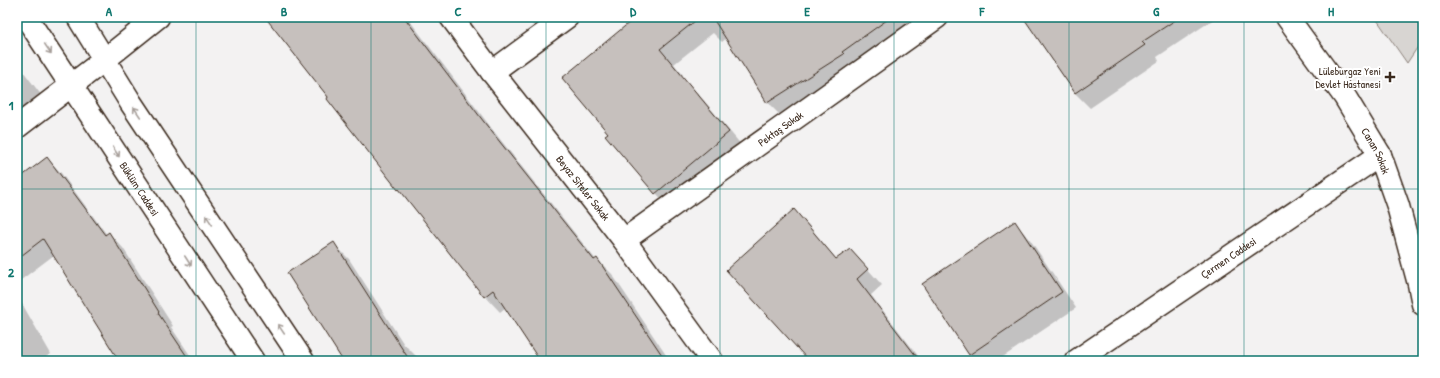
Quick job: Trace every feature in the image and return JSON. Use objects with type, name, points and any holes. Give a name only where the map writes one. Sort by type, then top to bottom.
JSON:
[{"type":"street","name":"Büklüm Caddesi","points":[[26,17],[253,361]]},
{"type":"street","points":[[78,17],[104,60],[303,361]]},
{"type":"street","points":[[17,127],[158,17]]},
{"type":"street","name":"Beyaz Siteler Sokak","points":[[451,17],[492,72],[624,240],[712,361]]},
{"type":"street","points":[[492,72],[567,17]]},
{"type":"street","name":"Pektaş Sokak","points":[[624,240],[937,17]]},
{"type":"street","name":"Canan Sokak","points":[[1287,17],[1345,96],[1380,155],[1398,206],[1423,304]]},
{"type":"street","name":"Çermen Caddesi","points":[[1076,361],[1380,155]]},
{"type":"shaded area","points":[[1375,17],[1423,17],[1423,39],[1407,63]]},
{"type":"building","points":[[265,17],[404,17],[484,122],[594,260],[597,258],[666,361],[540,361],[493,290],[484,297],[399,189],[398,190]]},
{"type":"building","points":[[636,17],[700,17],[660,49],[729,132],[655,194],[605,135],[608,133],[562,78]]},
{"type":"building","points":[[712,17],[891,17],[842,52],[844,54],[767,103]]},
{"type":"building","points":[[1023,17],[1180,17],[1142,42],[1145,45],[1075,93]]},
{"type":"building","points":[[47,157],[105,235],[109,232],[159,312],[158,313],[190,361],[119,361],[43,239],[17,259],[17,180]]},
{"type":"building","points":[[794,209],[836,259],[850,249],[868,269],[857,279],[920,361],[809,361],[726,270]]},
{"type":"building","points":[[1015,221],[1062,292],[969,355],[922,284]]},
{"type":"building","points":[[334,242],[410,361],[343,361],[287,273]]},
{"type":"place","name":"Lüleburgaz Yeni Devlet Hastanesi","points":[[1390,77]]}]
